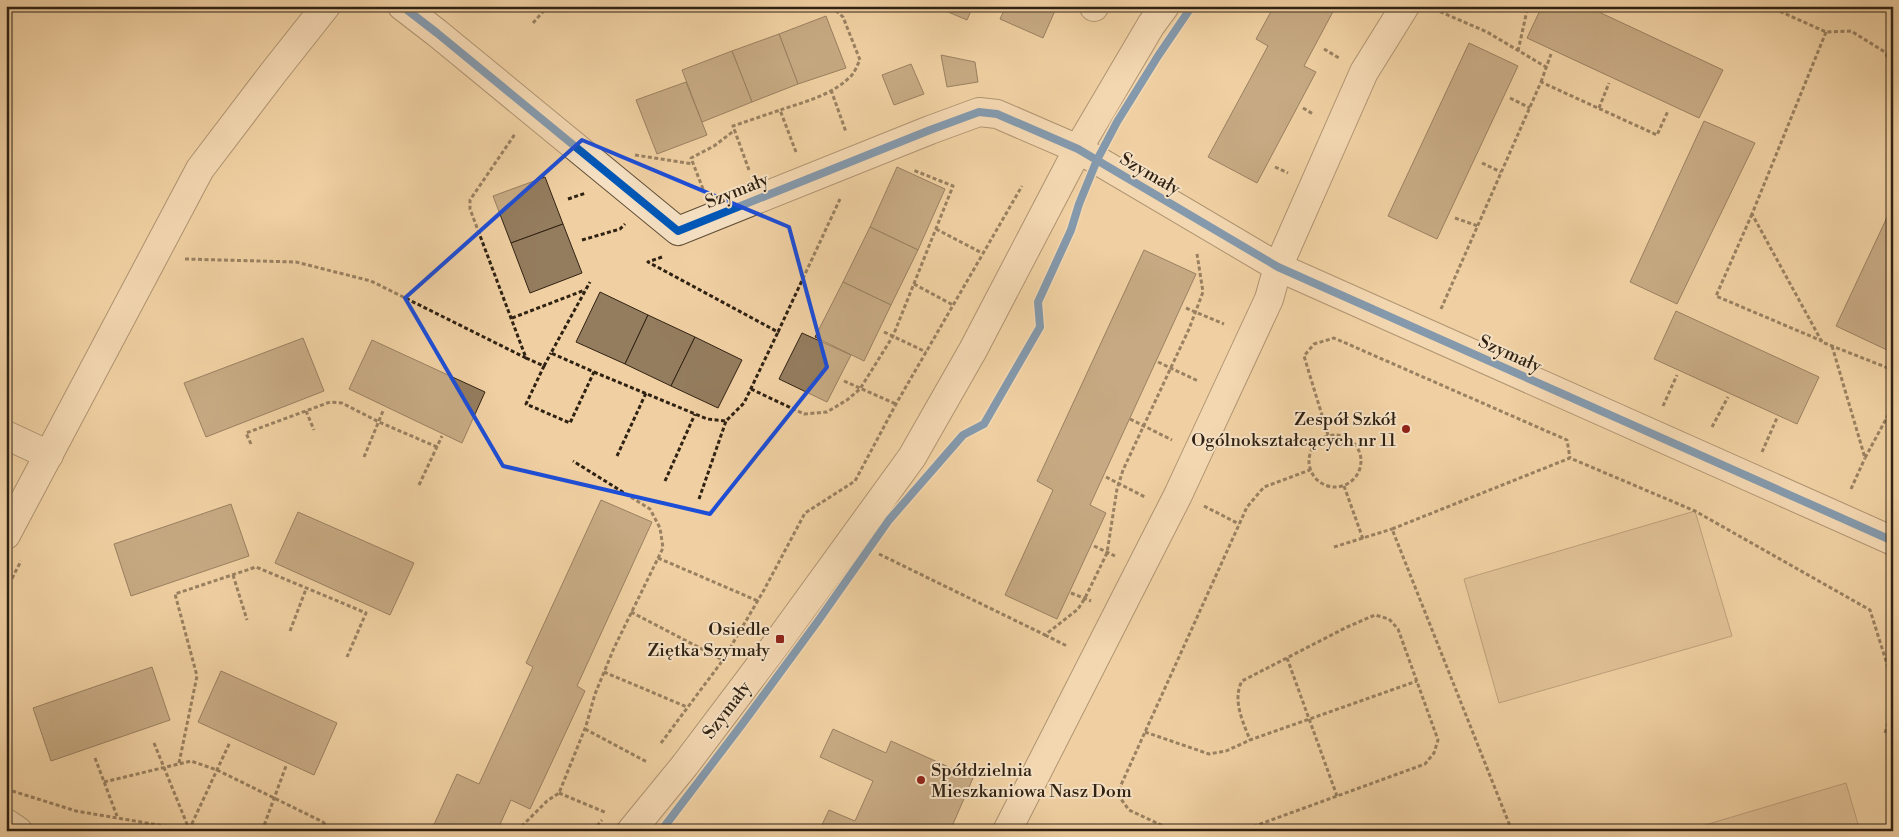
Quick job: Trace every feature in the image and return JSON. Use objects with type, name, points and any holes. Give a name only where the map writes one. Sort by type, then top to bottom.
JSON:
[{"type":"street","points":[[6,535],[200,169],[326,6]]},
{"type":"street","name":"Szymały","points":[[402,6],[678,231],[979,112],[997,114],[1078,149],[1278,266],[1893,541]]},
{"type":"street","name":"Szymały","points":[[631,831],[686,765],[912,457],[973,350],[1078,149],[1164,6]]},
{"type":"street","points":[[1007,831],[1197,454],[1269,299],[1278,266],[1364,72],[1405,6]]},
{"type":"street","points":[[6,435],[50,455]]},
{"type":"street","points":[[6,823],[18,831]]},
{"type":"path","points":[[533,23],[548,6]]},
{"type":"path","points":[[752,179],[733,126],[816,98],[851,76],[860,60],[844,17],[831,6]]},
{"type":"path","points":[[1428,6],[1487,32],[1546,67]]},
{"type":"path","points":[[1518,51],[1528,6]]},
{"type":"path","points":[[1768,6],[1826,32],[1851,31],[1893,57]]},
{"type":"path","points":[[1826,32],[1752,214],[1716,296],[1822,342],[1893,370]]},
{"type":"path","points":[[1430,334],[1530,108],[1551,54]]},
{"type":"path","points":[[1886,54],[1893,69]]},
{"type":"path","points":[[1541,82],[1657,135],[1668,111]]},
{"type":"path","points":[[1599,108],[1609,83]]},
{"type":"path","points":[[831,90],[849,140]]},
{"type":"path","points":[[1510,98],[1530,108]]},
{"type":"path","points":[[780,110],[799,159]]},
{"type":"path","points":[[706,196],[691,158],[714,146],[734,130]]},
{"type":"path","points":[[515,134],[470,200],[470,210],[526,358]]},
{"type":"path","points":[[632,155],[694,164]]},
{"type":"path","points":[[1482,163],[1501,172]]},
{"type":"path","points":[[751,389],[804,414],[827,412],[847,400],[860,388],[893,336],[953,186],[912,170]]},
{"type":"path","points":[[659,746],[723,660],[758,601],[805,513],[855,481],[896,404],[1023,185]]},
{"type":"path","points":[[699,499],[726,421],[744,403],[844,191]]},
{"type":"path","points":[[1752,214],[1822,342]]},
{"type":"path","points":[[1455,218],[1478,226]]},
{"type":"path","points":[[878,553],[1045,636],[1078,609],[1107,553],[1123,470],[1171,368],[1203,292],[1193,237],[1202,222]]},
{"type":"path","points":[[936,229],[982,253]]},
{"type":"path","points":[[666,255],[648,262],[778,332]]},
{"type":"path","points":[[180,259],[296,262],[371,282],[544,366]]},
{"type":"path","points":[[590,282],[544,366],[526,404],[570,423],[594,372]]},
{"type":"path","points":[[914,284],[953,305]]},
{"type":"path","points":[[512,318],[585,290]]},
{"type":"path","points":[[1186,308],[1252,337]]},
{"type":"path","points":[[884,332],[926,352]]},
{"type":"path","points":[[1328,435],[1304,356],[1314,344],[1334,338],[1568,440],[1570,458]]},
{"type":"path","points":[[1832,346],[1865,458],[1893,406]]},
{"type":"path","points":[[551,353],[707,419],[726,421]]},
{"type":"path","points":[[1158,362],[1225,394]]},
{"type":"path","points":[[844,382],[896,404]]},
{"type":"path","points":[[617,456],[646,394]]},
{"type":"path","points":[[252,444],[246,433],[330,402],[342,403],[437,448]]},
{"type":"path","points":[[306,410],[314,430]]},
{"type":"path","points":[[364,457],[383,411]]},
{"type":"path","points":[[665,481],[695,414]]},
{"type":"path","points":[[1750,477],[1777,418]]},
{"type":"path","points":[[1130,419],[1197,454]]},
{"type":"path","points":[[1328,435],[1342,435],[1354,442],[1359,450],[1362,461],[1360,470],[1353,480],[1344,486],[1333,488],[1323,485],[1314,478],[1310,470],[1308,459],[1311,449],[1318,441],[1328,435]]},
{"type":"path","points":[[419,485],[442,436]]},
{"type":"path","points":[[1334,547],[1392,529],[1570,458],[1695,512],[1870,610],[1893,683]]},
{"type":"path","points":[[517,831],[547,801],[559,793],[585,729],[595,694],[604,672],[663,548],[660,528],[650,509],[573,461]]},
{"type":"path","points":[[1174,831],[1129,810],[1121,799],[1121,785],[1247,507],[1264,486],[1310,470]]},
{"type":"path","points":[[1106,477],[1170,509]]},
{"type":"path","points":[[1344,486],[1363,539]]},
{"type":"path","points":[[1199,504],[1239,524]]},
{"type":"path","points":[[1392,529],[1512,831]]},
{"type":"path","points":[[658,558],[758,601]]},
{"type":"path","points":[[179,763],[197,676],[175,594],[256,567],[366,613],[347,657]]},
{"type":"path","points":[[233,575],[247,620]]},
{"type":"path","points":[[290,631],[306,589]]},
{"type":"path","points":[[631,612],[723,660]]},
{"type":"path","points":[[1241,831],[1426,764],[1434,753],[1438,740],[1398,629],[1389,619],[1375,615],[1242,681],[1238,690],[1242,719],[1250,740]]},
{"type":"path","points":[[1287,658],[1337,796]]},
{"type":"path","points":[[604,672],[687,707]]},
{"type":"path","points":[[1145,732],[1209,754],[1226,751],[1250,740],[1417,681]]},
{"type":"path","points":[[1884,733],[1893,706]]},
{"type":"path","points":[[585,729],[647,762],[642,768]]},
{"type":"path","points":[[192,830],[230,742]]},
{"type":"path","points":[[154,743],[192,830]]},
{"type":"path","points":[[95,758],[117,817]]},
{"type":"path","points":[[104,782],[190,761],[217,770],[323,822],[331,831]]},
{"type":"path","points":[[262,831],[286,766]]},
{"type":"path","points":[[6,789],[76,811],[192,830]]},
{"type":"path","points":[[559,793],[607,813]]},
{"type":"path","points":[[593,831],[613,806]]},
{"type":"highlighted area","points":[[582,140],[789,227],[827,367],[710,514],[503,466],[405,298]]},
{"type":"shaded area","points":[[1695,511],[1732,636],[1499,703],[1464,579]]},
{"type":"shaded area","points":[[1846,783],[1860,831],[1685,831]]},
{"type":"building","points":[[934,6],[973,6],[967,20]]},
{"type":"building","points":[[1006,6],[1057,6],[1043,38],[1000,19]]},
{"type":"building","points":[[1274,6],[1336,6],[1304,66],[1316,72],[1257,183],[1208,157],[1268,46],[1256,39]]},
{"type":"building","points":[[1542,6],[1586,6],[1723,70],[1699,118],[1527,38]]},
{"type":"building","points":[[826,16],[846,68],[798,84],[779,34]]},
{"type":"building","points":[[779,34],[798,84],[752,102],[732,51]]},
{"type":"building","points":[[1469,43],[1518,66],[1437,239],[1388,216]]},
{"type":"building","points":[[732,51],[752,102],[702,122],[682,70]]},
{"type":"building","points":[[941,55],[975,62],[978,82],[947,87]]},
{"type":"building","points":[[911,64],[924,94],[894,105],[882,75]]},
{"type":"building","points":[[686,82],[707,135],[657,154],[636,100]]},
{"type":"building","points":[[1704,121],[1755,143],[1677,304],[1630,282]]},
{"type":"building","points":[[897,167],[945,189],[918,250],[870,227]]},
{"type":"building","points":[[545,177],[563,224],[511,243],[493,196]]},
{"type":"building","points":[[1890,211],[1893,212],[1893,338],[1887,350],[1836,326]]},
{"type":"building","points":[[563,224],[582,273],[530,293],[511,243]]},
{"type":"building","points":[[870,227],[918,250],[891,305],[843,282]]},
{"type":"building","points":[[1144,250],[1196,274],[1090,505],[1106,513],[1057,619],[1005,595],[1053,490],[1037,481]]},
{"type":"building","points":[[843,282],[891,305],[864,361],[815,337]]},
{"type":"building","points":[[600,292],[648,315],[625,364],[576,342]]},
{"type":"building","points":[[1676,311],[1819,377],[1797,424],[1654,359]]},
{"type":"building","points":[[648,315],[695,337],[671,386],[625,364]]},
{"type":"building","points":[[802,333],[851,355],[827,402],[779,379]]},
{"type":"building","points":[[695,337],[742,360],[718,408],[671,386]]},
{"type":"building","points":[[303,338],[324,391],[206,437],[184,383]]},
{"type":"building","points":[[372,340],[485,392],[462,443],[349,389]]},
{"type":"building","points":[[601,500],[652,522],[577,686],[585,691],[530,809],[511,800],[497,831],[431,831],[457,774],[479,784],[533,667],[526,663]]},
{"type":"building","points":[[231,504],[249,556],[131,596],[114,544]]},
{"type":"building","points":[[298,512],[414,563],[390,615],[275,563]]},
{"type":"building","points":[[152,667],[170,720],[51,761],[33,708]]},
{"type":"building","points":[[221,671],[337,723],[314,775],[198,722]]},
{"type":"building","name":"Spółdzielnia Mieszkaniowa Nasz Dom","points":[[833,729],[886,753],[891,741],[973,778],[950,831],[819,831],[829,810],[855,821],[873,781],[820,757]]},
{"type":"building","points":[[1486,825],[1488,831],[1470,831]]},
{"type":"cycle path","points":[[402,6],[678,231],[979,112],[997,114],[1078,149],[1278,267],[1893,541]]},
{"type":"cycle path","points":[[661,831],[818,621],[889,520],[963,435],[984,424],[1040,327],[1038,302],[1071,230],[1079,204],[1097,160],[1117,122],[1192,6]]},
{"type":"place","name":"Zespół Szkół Ogólnokształcących nr 11","points":[[1406,429]]},
{"type":"place","name":"Osiedle Ziętka Szymały","points":[[780,639]]},
{"type":"place","name":"Spółdzielnia Mieszkaniowa Nasz Dom","points":[[921,780]]}]
